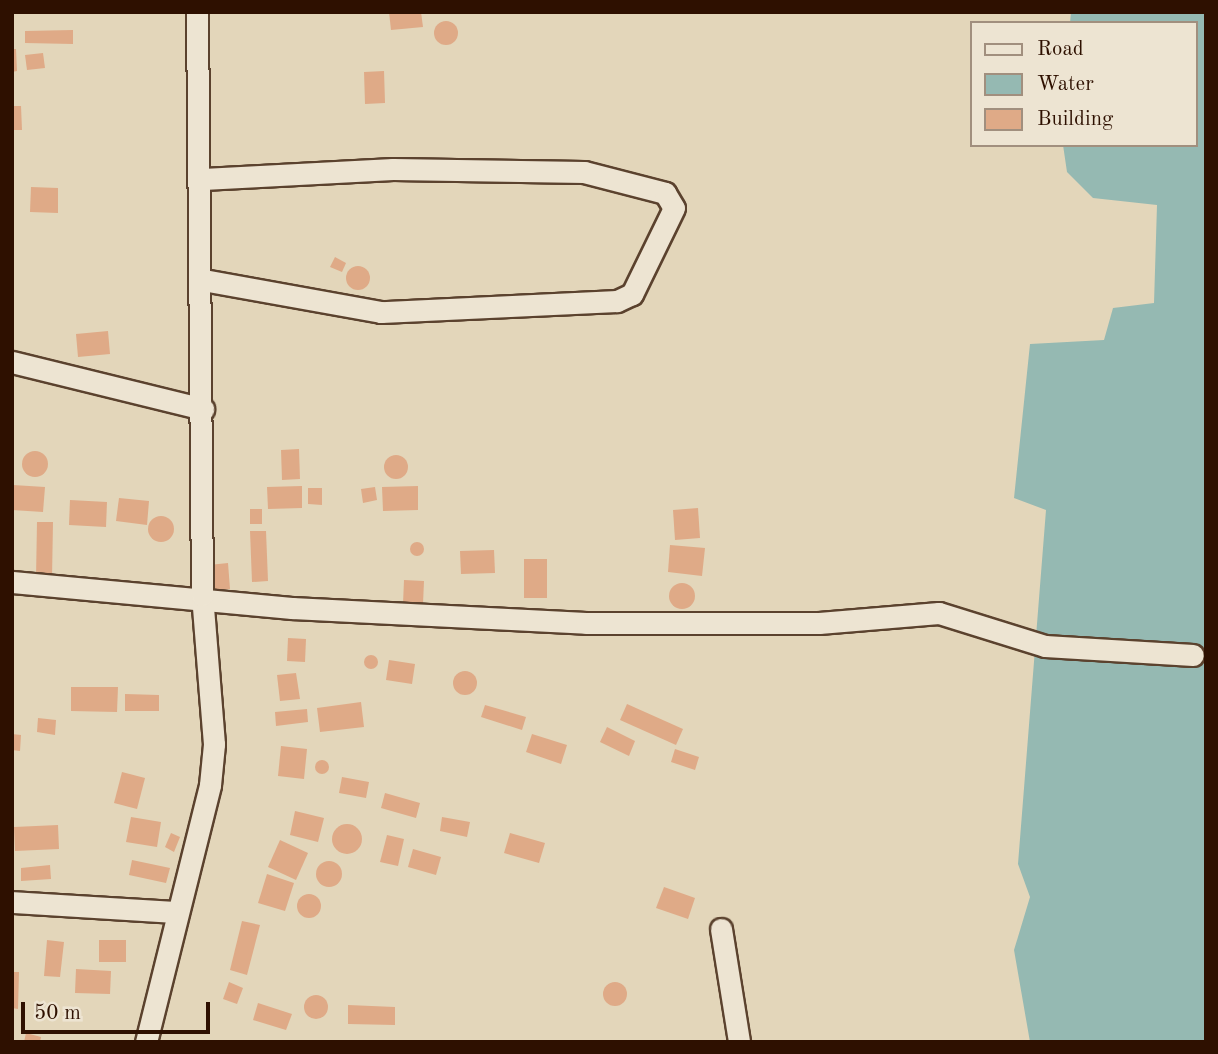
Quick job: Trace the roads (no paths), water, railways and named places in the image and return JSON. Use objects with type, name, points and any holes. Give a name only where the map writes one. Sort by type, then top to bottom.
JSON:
[{"type":"street","points":[[146,1042],[210,785],[214,744],[202,596],[204,280],[197,12]]},
{"type":"street","points":[[203,179],[393,169],[584,172],[665,193],[674,208],[632,294],[617,301],[381,312],[204,280]]},
{"type":"street","points":[[12,362],[203,409]]},
{"type":"street","points":[[12,582],[202,596],[292,608],[586,622],[806,623],[939,613],[1045,646],[1193,655]]},
{"type":"street","points":[[12,902],[177,912]]},
{"type":"street","points":[[721,929],[739,1042]]},
{"type":"water","points":[[1071,12],[1206,12],[1206,1042],[1030,1042],[1014,950],[1030,897],[1018,864],[1046,510],[1014,498],[1030,344],[1104,340],[1113,308],[1154,303],[1157,205],[1093,198],[1067,172],[1063,147],[1197,147],[1197,21],[1070,21]]}]
